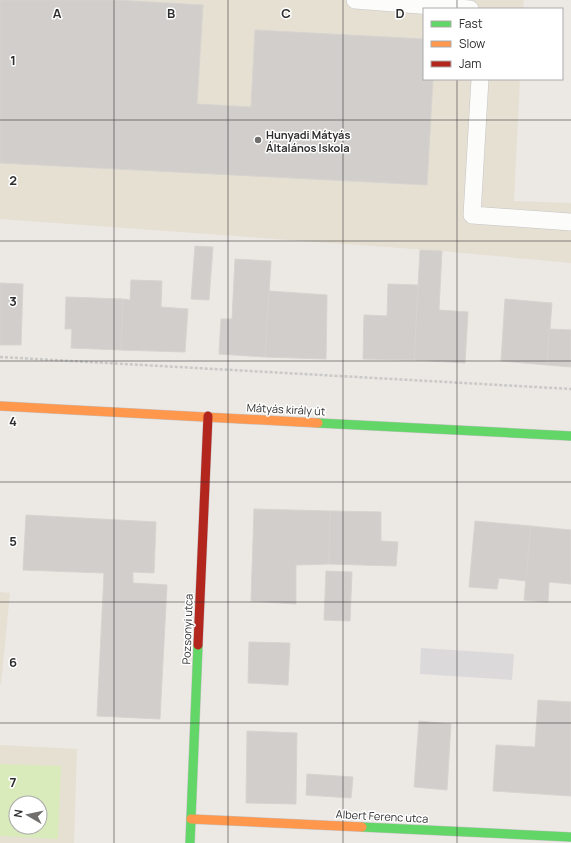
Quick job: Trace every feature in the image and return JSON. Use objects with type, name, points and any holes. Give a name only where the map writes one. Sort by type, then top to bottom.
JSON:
[{"type":"street","name":"Mátyás király út","points":[[0,406],[571,436]]},
{"type":"street","name":"Pozsonyi utca","points":[[190,843],[208,416]]},
{"type":"street","name":"Albert Ferenc utca","points":[[191,819],[571,837]]},
{"type":"lane","points":[[355,0],[457,8]]},
{"type":"lane","points":[[480,80],[472,215],[571,222]]},
{"type":"path","points":[[0,357],[571,389]]},
{"type":"shaded area","name":"Hunyadi Mátyás Általános Iskola","points":[[0,0],[524,0],[523,8],[423,8],[423,80],[520,80],[514,201],[571,203],[571,263],[442,251],[0,219]]},
{"type":"shaded area","points":[[0,592],[10,593],[1,684],[0,684]]},
{"type":"shaded area","points":[[421,648],[514,654],[512,680],[420,674]]},
{"type":"shaded area","points":[[0,745],[77,749],[74,843],[0,843]]},
{"type":"green space","points":[[0,764],[61,766],[58,839],[0,836]]},
{"type":"building","points":[[0,0],[116,0],[203,5],[197,104],[251,107],[255,30],[423,39],[423,80],[433,80],[427,185],[0,163]]},
{"type":"building","points":[[195,246],[213,247],[209,300],[191,299]]},
{"type":"building","points":[[420,250],[442,251],[439,310],[468,312],[465,363],[414,360]]},
{"type":"building","points":[[235,259],[271,261],[265,357],[219,354],[221,319],[232,319]]},
{"type":"building","points":[[131,280],[162,281],[161,307],[188,309],[185,352],[121,350],[123,299],[130,300]]},
{"type":"building","points":[[0,283],[23,284],[21,345],[0,345]]},
{"type":"building","points":[[388,284],[418,285],[414,360],[363,359],[364,315],[387,316]]},
{"type":"building","points":[[269,291],[327,295],[326,359],[265,357]]},
{"type":"building","points":[[66,297],[123,299],[121,350],[71,348],[72,329],[65,329]]},
{"type":"building","points":[[505,299],[552,303],[547,365],[501,361]]},
{"type":"building","points":[[549,329],[571,330],[571,367],[547,365]]},
{"type":"building","points":[[254,509],[330,511],[329,564],[296,565],[296,604],[251,601]]},
{"type":"building","points":[[330,511],[381,512],[381,541],[398,542],[396,566],[329,564]]},
{"type":"building","points":[[26,515],[156,522],[154,573],[133,572],[133,583],[167,585],[160,719],[97,716],[104,573],[23,570]]},
{"type":"building","points":[[475,521],[531,526],[526,581],[499,578],[497,589],[469,587]]},
{"type":"building","points":[[531,526],[571,530],[571,584],[549,582],[548,602],[524,600]]},
{"type":"building","points":[[326,571],[352,572],[350,621],[324,620]]},
{"type":"building","points":[[249,642],[290,643],[288,685],[248,683]]},
{"type":"building","points":[[538,700],[571,702],[571,796],[493,791],[496,745],[535,747]]},
{"type":"building","points":[[419,721],[451,724],[447,790],[414,787]]},
{"type":"building","points":[[247,731],[297,733],[296,804],[246,803]]},
{"type":"building","points":[[307,774],[353,777],[351,798],[306,795]]},
{"type":"traffic: fast","points":[[318,423],[571,436]]},
{"type":"traffic: fast","points":[[190,843],[198,645]]},
{"type":"traffic: fast","points":[[362,827],[571,837]]},
{"type":"traffic: slow","points":[[0,406],[318,423]]},
{"type":"traffic: slow","points":[[191,819],[362,827]]},
{"type":"traffic: jam","points":[[198,645],[208,416]]},
{"type":"place","name":"Hunyadi Mátyás Általános Iskola","points":[[258,140]]}]
